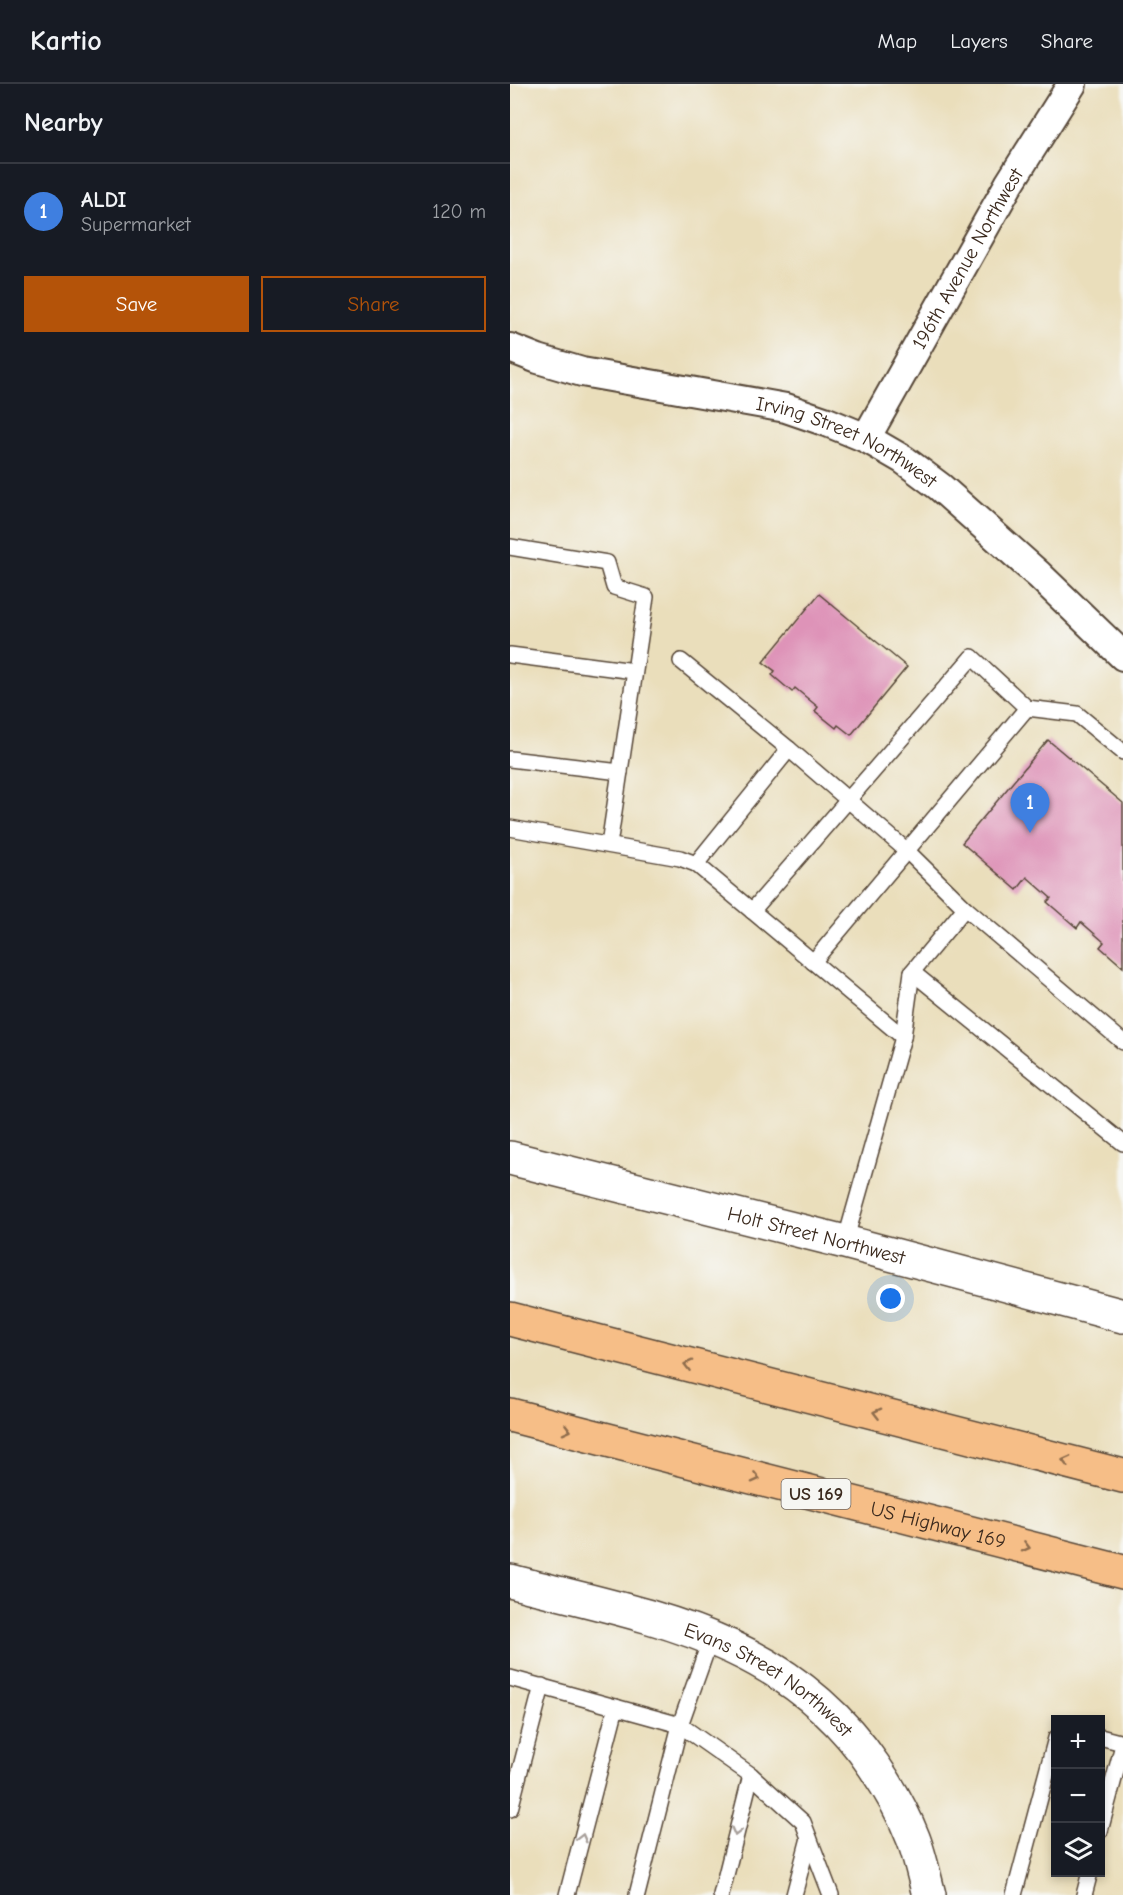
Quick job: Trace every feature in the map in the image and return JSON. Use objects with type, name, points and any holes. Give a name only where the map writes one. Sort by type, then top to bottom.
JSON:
[{"type":"highway","points":[[510,1319],[1123,1476]]},
{"type":"highway","name":"US Highway 169","points":[[510,1415],[1123,1572]]},
{"type":"street","name":"196th Avenue Northwest","points":[[867,438],[1009,184],[1072,84]]},
{"type":"street","name":"Irving Street Northwest","points":[[510,348],[582,372],[786,408],[867,438],[904,460],[940,487],[1039,575],[1123,656]]},
{"type":"street","name":"Holt Street Northwest","points":[[510,1158],[844,1242],[1123,1316]]},
{"type":"street","name":"Evans Street Northwest","points":[[510,1581],[662,1620],[752,1656],[784,1674],[837,1719],[863,1749],[899,1807],[913,1838],[929,1895]]},
{"type":"lane","points":[[510,547],[607,564],[614,586],[646,597],[609,845]]},
{"type":"lane","points":[[510,655],[634,672]]},
{"type":"lane","points":[[752,911],[972,657],[1027,708],[1077,714],[1123,752]]},
{"type":"lane","points":[[681,661],[789,749],[906,850],[965,908],[1123,1042]]},
{"type":"lane","points":[[813,962],[1027,708]]},
{"type":"lane","points":[[696,864],[789,749]]},
{"type":"lane","points":[[510,759],[620,772]]},
{"type":"lane","points":[[510,828],[680,858],[696,864],[903,1038]]},
{"type":"lane","points":[[844,1242],[903,1038],[912,972],[965,908]]},
{"type":"lane","points":[[912,972],[1123,1143]]},
{"type":"lane","points":[[637,1895],[680,1725],[711,1638]]},
{"type":"lane","points":[[510,1678],[680,1725],[751,1775],[803,1822],[831,1895]]},
{"type":"lane","points":[[510,1809],[542,1686]]},
{"type":"lane","points":[[567,1895],[616,1707]]},
{"type":"lane","points":[[1103,1823],[1123,1744],[1105,1738]]},
{"type":"lane","points":[[1014,1895],[1051,1757]]},
{"type":"lane","points":[[720,1895],[751,1775]]},
{"type":"lane","points":[[794,1895],[809,1838]]},
{"type":"lane","points":[[1084,1895],[1089,1877]]},
{"type":"building","points":[[819,594],[907,667],[851,735],[838,725],[836,728],[815,711],[818,707],[795,688],[792,692],[772,675],[775,671],[763,662]]},
{"type":"building","points":[[1048,740],[1123,803],[1123,967],[1100,947],[1104,942],[1081,922],[1077,928],[1047,902],[1051,898],[1027,877],[1017,890],[962,843]]},
{"type":"place","name":"ALDI","points":[[1030,833]]}]
